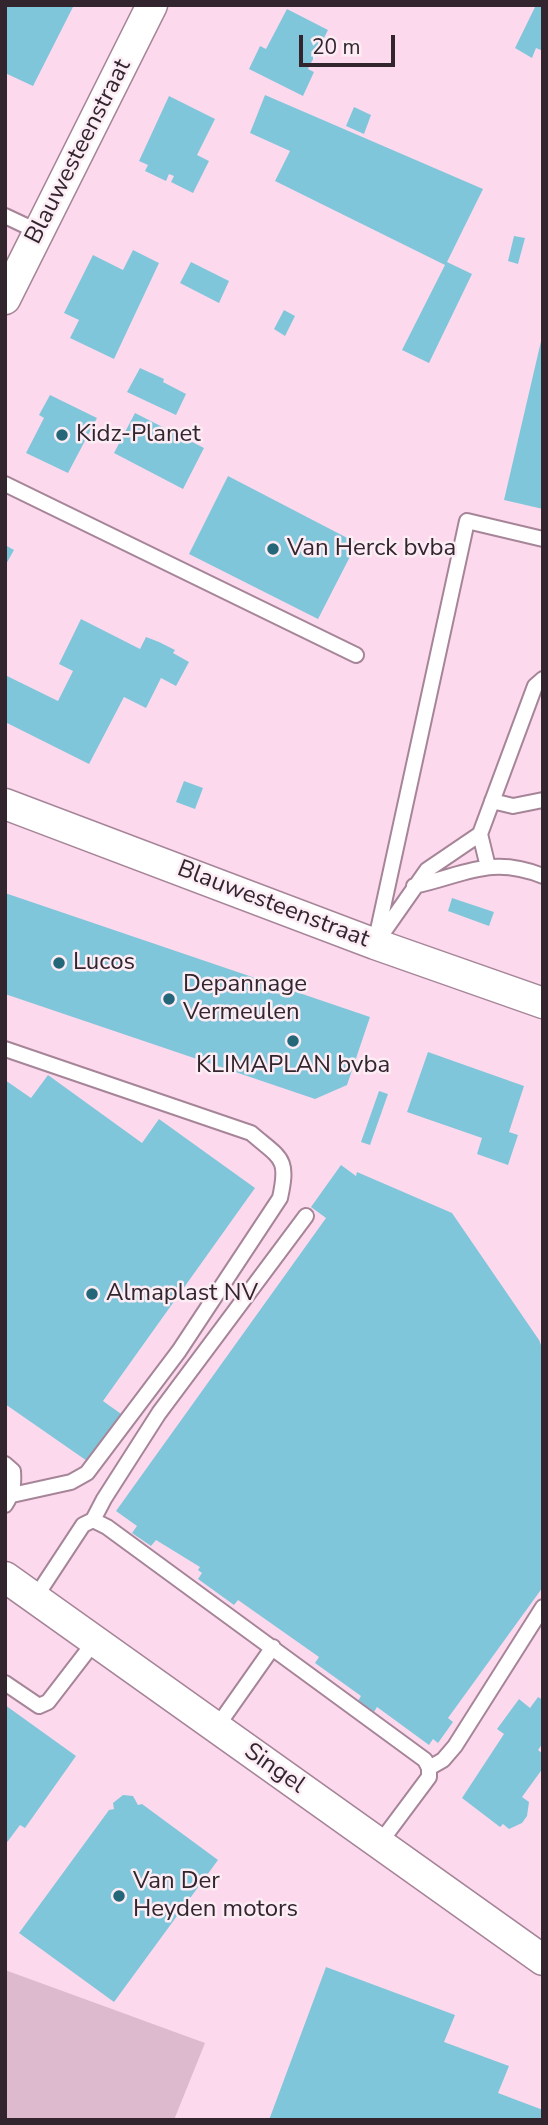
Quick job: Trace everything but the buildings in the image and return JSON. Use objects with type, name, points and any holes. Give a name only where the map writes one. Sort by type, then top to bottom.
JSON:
[{"type":"street","name":"Blauwesteenstraat","points":[[5,299],[152,5]]},
{"type":"street","name":"Blauwesteenstraat","points":[[5,804],[375,944],[543,1003]]},
{"type":"street","name":"Singel","points":[[5,1577],[543,1961]]},
{"type":"lane","points":[[5,216],[39,232]]},
{"type":"lane","points":[[5,484],[356,655]]},
{"type":"lane","points":[[375,944],[467,521],[543,539]]},
{"type":"lane","points":[[488,867],[480,834],[535,686],[543,679]]},
{"type":"lane","points":[[492,801],[513,806],[543,800]]},
{"type":"lane","points":[[375,944],[427,870],[480,834]]},
{"type":"lane","points":[[414,886],[488,867],[522,868],[543,876]]},
{"type":"lane","points":[[5,1049],[251,1133],[282,1160],[285,1173],[280,1198],[179,1351],[87,1474],[71,1482],[9,1500]]},
{"type":"lane","points":[[35,1598],[83,1525],[93,1520],[159,1413],[306,1216]]},
{"type":"lane","points":[[5,1464],[13,1471],[14,1485],[9,1500]]},
{"type":"lane","points":[[93,1520],[107,1527],[425,1760],[429,1777],[379,1844]]},
{"type":"lane","points":[[429,1768],[443,1760],[455,1746],[543,1608]]},
{"type":"lane","points":[[5,1683],[39,1706],[48,1702],[95,1641]]},
{"type":"lane","points":[[216,1728],[273,1647]]},
{"type":"shaded area","points":[[5,1970],[205,2043],[174,2120],[5,2120]]},
{"type":"place","name":"Kidz-Planet","points":[[62,435]]},
{"type":"place","name":"Van Herck bvba","points":[[273,549]]},
{"type":"place","name":"Lucos","points":[[59,963]]},
{"type":"place","name":"Depannage Vermeulen","points":[[169,999]]},
{"type":"place","name":"KLIMAPLAN bvba","points":[[293,1041]]},
{"type":"place","name":"Almaplast NV","points":[[92,1294]]},
{"type":"place","name":"Van Der Heyden motors","points":[[119,1896]]}]
